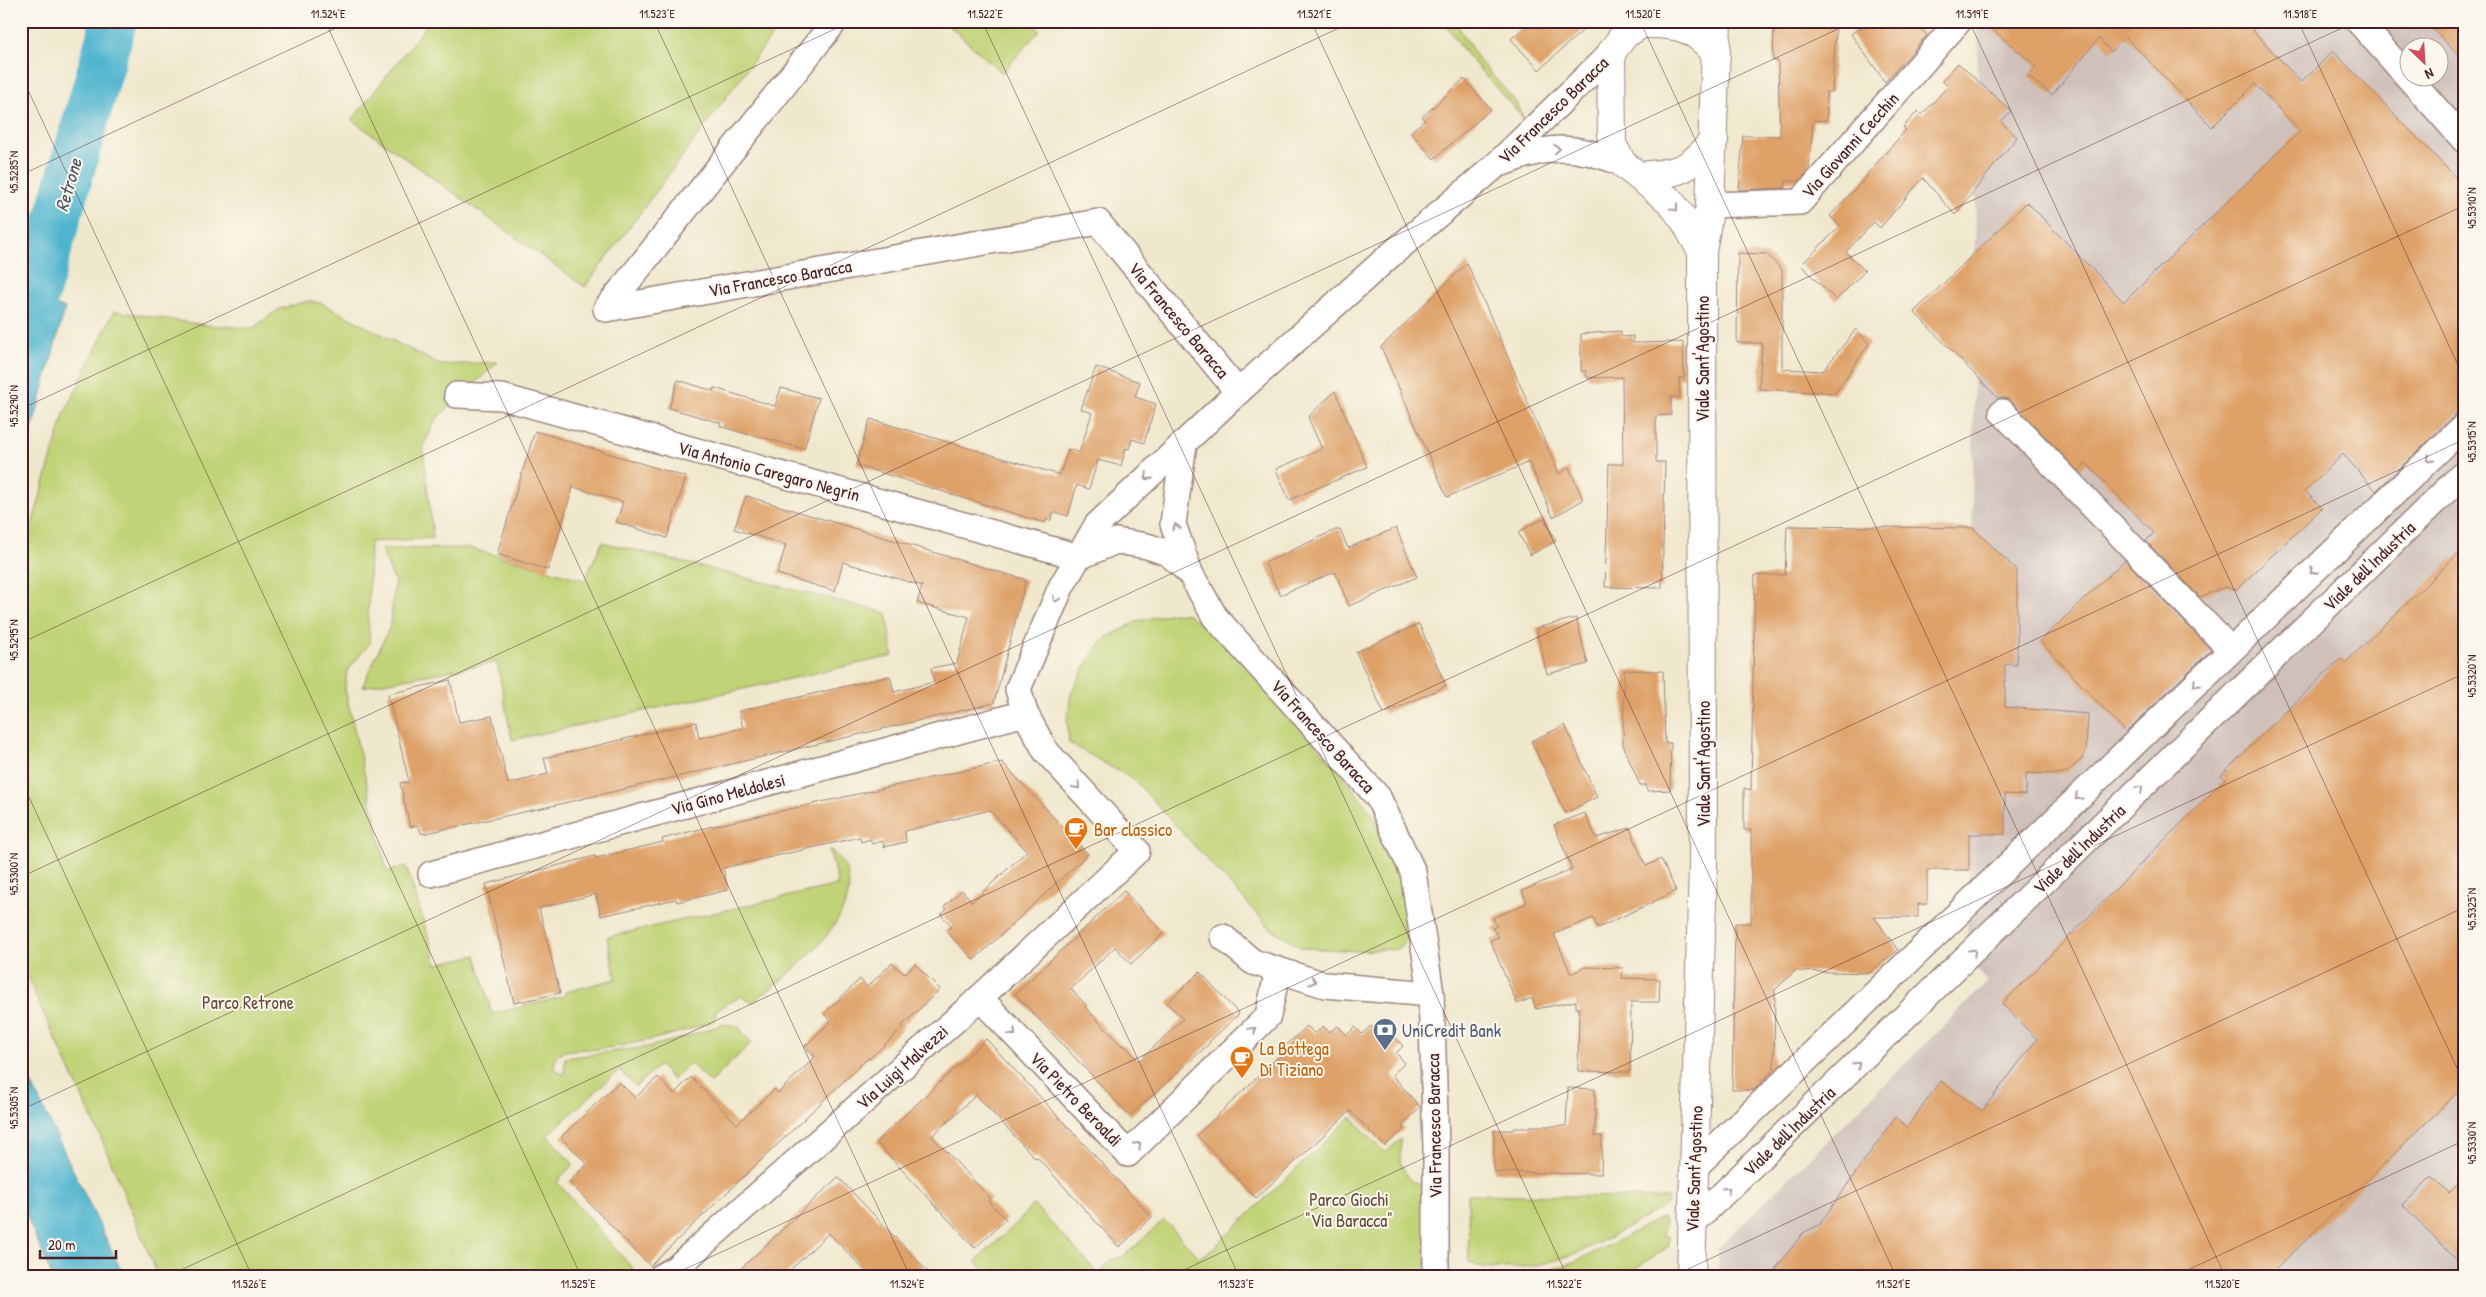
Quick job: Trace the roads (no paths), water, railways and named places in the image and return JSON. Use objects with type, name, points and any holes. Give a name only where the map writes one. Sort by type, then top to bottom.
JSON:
[{"type":"main road","name":"Viale Sant'Agostino","points":[[1690,1276],[1695,1166],[1703,864],[1702,252],[1710,205],[1714,140],[1717,21]]},
{"type":"main road","points":[[1611,53],[1624,35],[1645,23],[1681,27],[1704,40],[1716,54]]},
{"type":"main road","name":"Viale Sant'Agostino","points":[[1611,53],[1612,144],[1631,169],[1670,201],[1685,221],[1702,252]]},
{"type":"main road","points":[[1631,169],[1663,174],[1686,168],[1700,157],[1714,140]]},
{"type":"street","name":"Via Francesco Baracca","points":[[835,21],[606,309],[1098,222],[1238,392]]},
{"type":"street","name":"Via Giovanni Cecchin","points":[[1710,205],[1800,202],[1959,21]]},
{"type":"street","points":[[2358,21],[2465,141]]},
{"type":"street","name":"Via Francesco Baracca","points":[[1436,1276],[1436,1146],[1431,994],[1412,872],[1378,797],[1215,617],[1190,573],[1173,524],[1184,443],[1238,392],[1388,258],[1494,167],[1611,53]]},
{"type":"street","name":"Via Francesco Baracca","points":[[1494,167],[1530,153],[1560,148],[1589,150],[1631,169]]},
{"type":"street","name":"Via Antonio Caregaro Negrin","points":[[457,395],[502,397],[1079,557]]},
{"type":"street","points":[[2002,412],[2232,650]]},
{"type":"street","name":"Viale dell'Industria","points":[[1695,1166],[2465,425]]},
{"type":"street","points":[[1025,714],[1018,689],[1061,587],[1097,525],[1184,443]]},
{"type":"street","name":"Viale dell'Industria","points":[[1692,1224],[2465,472]]},
{"type":"street","points":[[1079,557],[1116,541],[1147,546],[1168,553],[1190,573]]},
{"type":"street","name":"Via Luigi Malvezzi","points":[[662,1276],[676,1268],[980,998],[1137,851],[1045,750],[1025,714]]},
{"type":"street","name":"Via Gino Meldolesi","points":[[431,874],[1025,714]]},
{"type":"street","points":[[1223,937],[1253,962],[1325,985],[1431,994]]},
{"type":"street","name":"Via Pietro Beroaldi","points":[[980,998],[1128,1154],[1268,1016],[1278,970]]},
{"type":"water","points":[[21,298],[65,308],[21,471]]},
{"type":"water","points":[[21,1062],[124,1276],[52,1276],[21,1203]]},
{"type":"waterway","name":"Retrone","points":[[21,348],[114,21]]},
{"type":"place","name":"Bar classico","points":[[1076,850]]},
{"type":"place","name":"UniCredit Bank","points":[[1385,1051]]},
{"type":"place","name":"La Bottega Di Tiziano","points":[[1242,1079]]},
{"type":"park label","name":"Parco Retrone","points":[[248,1002]]},
{"type":"park label","name":"Parco Giochi \"Via Baracca\"","points":[[1349,1209]]}]
